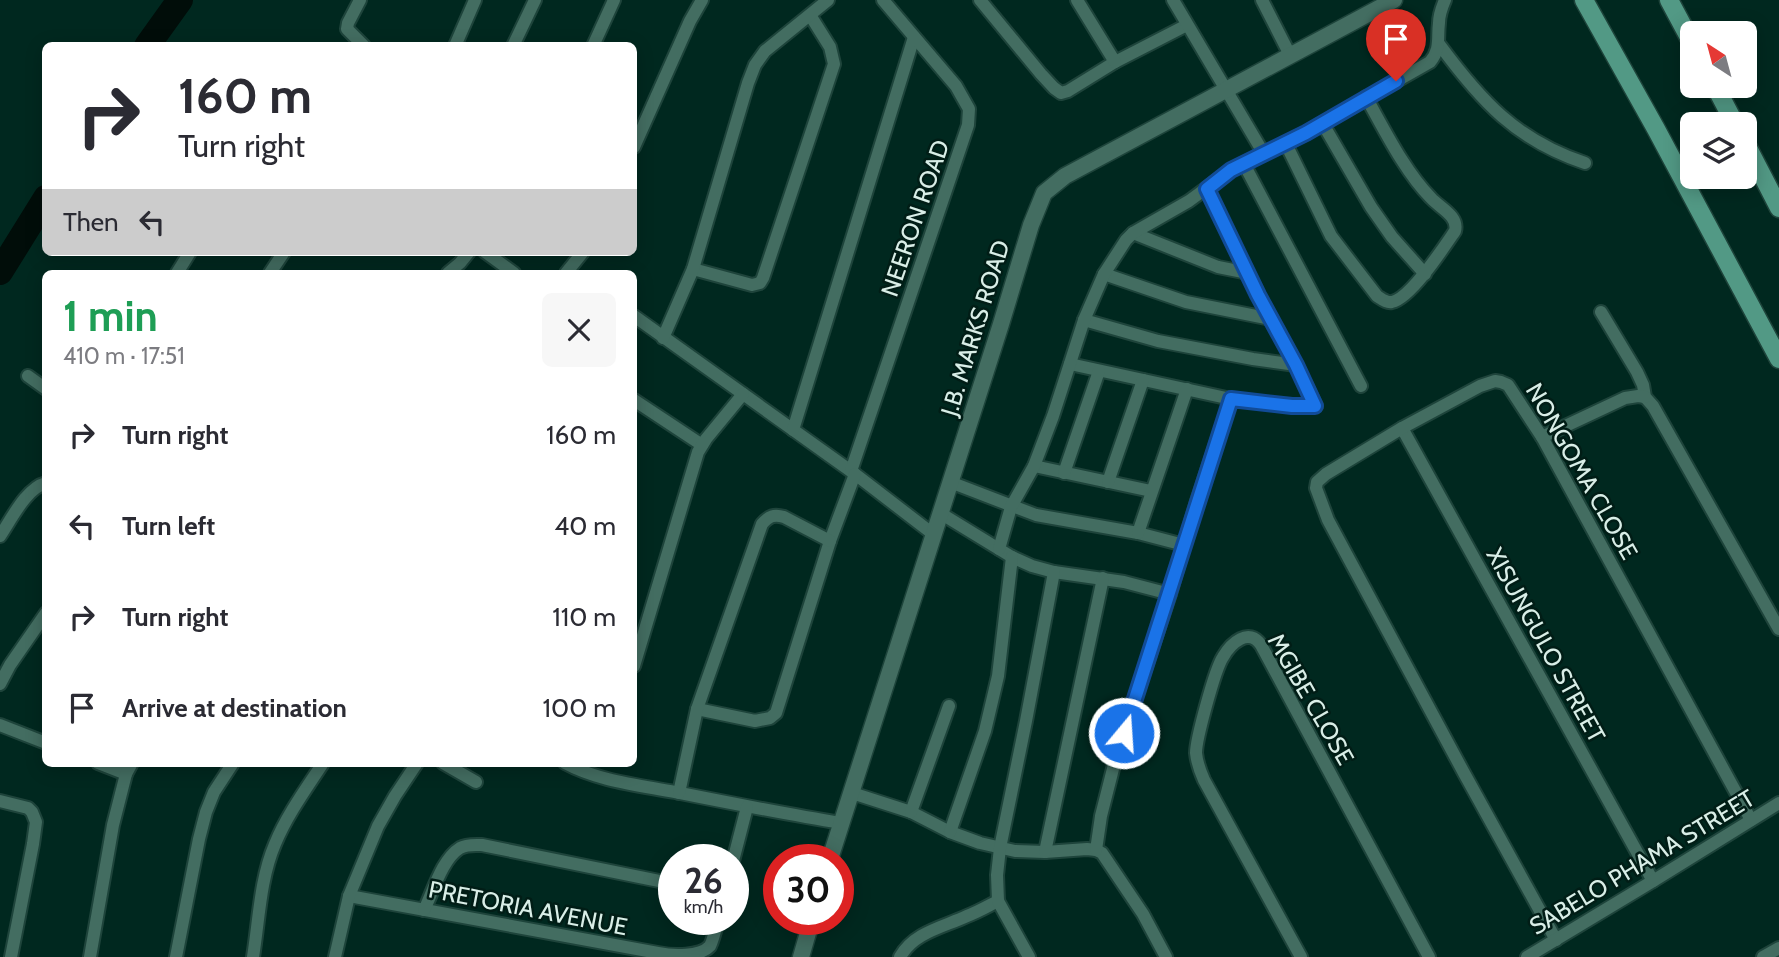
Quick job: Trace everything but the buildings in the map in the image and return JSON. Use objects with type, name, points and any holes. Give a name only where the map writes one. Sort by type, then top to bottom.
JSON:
[{"type":"main road","points":[[1584,0],[1779,359]]},
{"type":"main road","points":[[1669,0],[1680,21]]},
{"type":"main road","points":[[1757,165],[1779,208]]},
{"type":"street","points":[[360,0],[347,29],[361,42]]},
{"type":"street","points":[[457,42],[475,0]]},
{"type":"street","points":[[515,42],[535,0]]},
{"type":"street","points":[[595,42],[614,0]]},
{"type":"street","points":[[637,140],[702,0]]},
{"type":"street","points":[[663,338],[693,269],[755,65],[765,51],[828,0]]},
{"type":"street","name":"NEERON ROAD","points":[[697,709],[755,721],[770,719],[776,713],[968,125],[970,109],[956,86],[883,0]]},
{"type":"street","points":[[980,0],[1054,89],[1061,93],[1187,25]]},
{"type":"street","points":[[1077,0],[1115,62]]},
{"type":"street","points":[[1173,0],[1264,154]]},
{"type":"street","points":[[1262,0],[1290,55]]},
{"type":"street","name":"J.B. MARKS ROAD","points":[[835,844],[1002,324],[1031,225],[1044,193],[1065,176],[1394,0]]},
{"type":"street","points":[[999,549],[1011,507],[1034,467],[1053,416],[1084,320],[1104,274],[1126,240],[1133,233],[1207,189],[1231,170],[1286,144],[1430,62],[1439,44],[1438,23],[1445,0]]},
{"type":"street","points":[[693,269],[752,285],[760,283],[763,278],[834,64],[830,47],[810,15]]},
{"type":"street","points":[[793,430],[914,37]]},
{"type":"street","points":[[1439,44],[1484,101],[1505,121],[1546,146],[1585,163]]},
{"type":"street","points":[[1286,144],[1331,236],[1377,296],[1390,303],[1398,300],[1425,274],[1455,231],[1456,221],[1418,183],[1366,97]]},
{"type":"street","points":[[1322,124],[1371,207],[1392,237],[1425,274]]},
{"type":"street","points":[[1244,163],[1361,386]]},
{"type":"street","points":[[1070,364],[1231,399],[1315,406],[1207,189]]},
{"type":"street","points":[[1133,233],[1218,267],[1248,273]]},
{"type":"street","points":[[452,270],[466,256]]},
{"type":"street","points":[[491,256],[510,270]]},
{"type":"street","points":[[1104,274],[1186,302],[1271,319]]},
{"type":"street","points":[[1601,312],[1637,372],[1645,397],[1653,406],[1779,629]]},
{"type":"street","points":[[637,318],[853,472],[933,534]]},
{"type":"street","points":[[1084,320],[1158,341],[1296,365]]},
{"type":"street","points":[[1064,473],[1099,371]]},
{"type":"street","points":[[27,376],[42,386]]},
{"type":"street","points":[[1108,482],[1143,380]]},
{"type":"street","name":"NONGOMA CLOSE","points":[[1556,940],[1431,713],[1320,502],[1316,488],[1321,478],[1402,428],[1480,386],[1495,381],[1508,385],[1542,437],[1751,820]]},
{"type":"street","points":[[1138,533],[1187,388]]},
{"type":"street","points":[[637,656],[694,464],[702,445],[743,394]]},
{"type":"street","points":[[1542,437],[1625,398],[1645,397]]},
{"type":"street","points":[[1096,850],[1101,816],[1116,757],[1231,399]]},
{"type":"street","points":[[637,402],[702,445]]},
{"type":"street","name":"XISUNGULO STREET","points":[[1402,428],[1653,881]]},
{"type":"street","points":[[1034,467],[1151,491]]},
{"type":"street","points":[[950,482],[1036,515],[1138,533],[1184,545]]},
{"type":"street","points":[[0,536],[23,500],[42,483]]},
{"type":"street","points":[[940,513],[1012,557],[1032,566],[1054,572],[1103,578],[1170,594]]},
{"type":"street","points":[[679,793],[697,709],[762,524],[770,516],[777,515],[830,541]]},
{"type":"street","points":[[950,832],[985,731],[998,676],[1012,557]]},
{"type":"street","points":[[1029,957],[998,901],[997,876],[1000,848],[1027,721],[1054,572]]},
{"type":"street","points":[[1045,852],[1103,578]]},
{"type":"street","points":[[0,684],[42,619]]},
{"type":"street","name":"MGIBE CLOSE","points":[[1301,957],[1208,788],[1197,760],[1197,740],[1222,658],[1236,642],[1250,636],[1261,645],[1429,957]]},
{"type":"street","points":[[911,811],[948,706]]},
{"type":"street","points":[[0,725],[42,741]]},
{"type":"street","points":[[176,957],[206,812],[214,792],[230,767]]},
{"type":"street","points":[[253,957],[263,885],[275,844],[296,804],[320,767]]},
{"type":"street","points":[[335,957],[349,896],[378,826],[414,767]]},
{"type":"street","points":[[450,767],[477,782]]},
{"type":"street","points":[[572,767],[607,779],[841,823]]},
{"type":"street","points":[[90,957],[113,825],[129,769]]},
{"type":"street","points":[[852,793],[911,811],[962,838],[1000,848],[1045,852],[1077,849],[1102,852],[1143,914],[1166,957]]},
{"type":"street","points":[[0,801],[28,808],[36,822],[11,957]]},
{"type":"street","name":"SABELO PHAMA STREET","points":[[1527,957],[1779,803]]},
{"type":"street","points":[[737,844],[747,807]]},
{"type":"street","points":[[424,910],[446,863],[460,848],[475,845],[658,881]]},
{"type":"street","name":"PRETORIA AVENUE","points":[[349,896],[681,956],[705,952],[713,935]]},
{"type":"street","points":[[900,957],[910,944],[922,935],[998,901]]},
{"type":"street","points":[[801,957],[807,935]]},
{"type":"street","points":[[1763,957],[1779,948]]},
{"type":"waterway","points":[[150,42],[180,0]]},
{"type":"waterway","points":[[0,272],[42,204]]},
{"type":"route","points":[[1124,733],[1231,399],[1315,406],[1207,189],[1231,170],[1306,133],[1396,81]]}]
